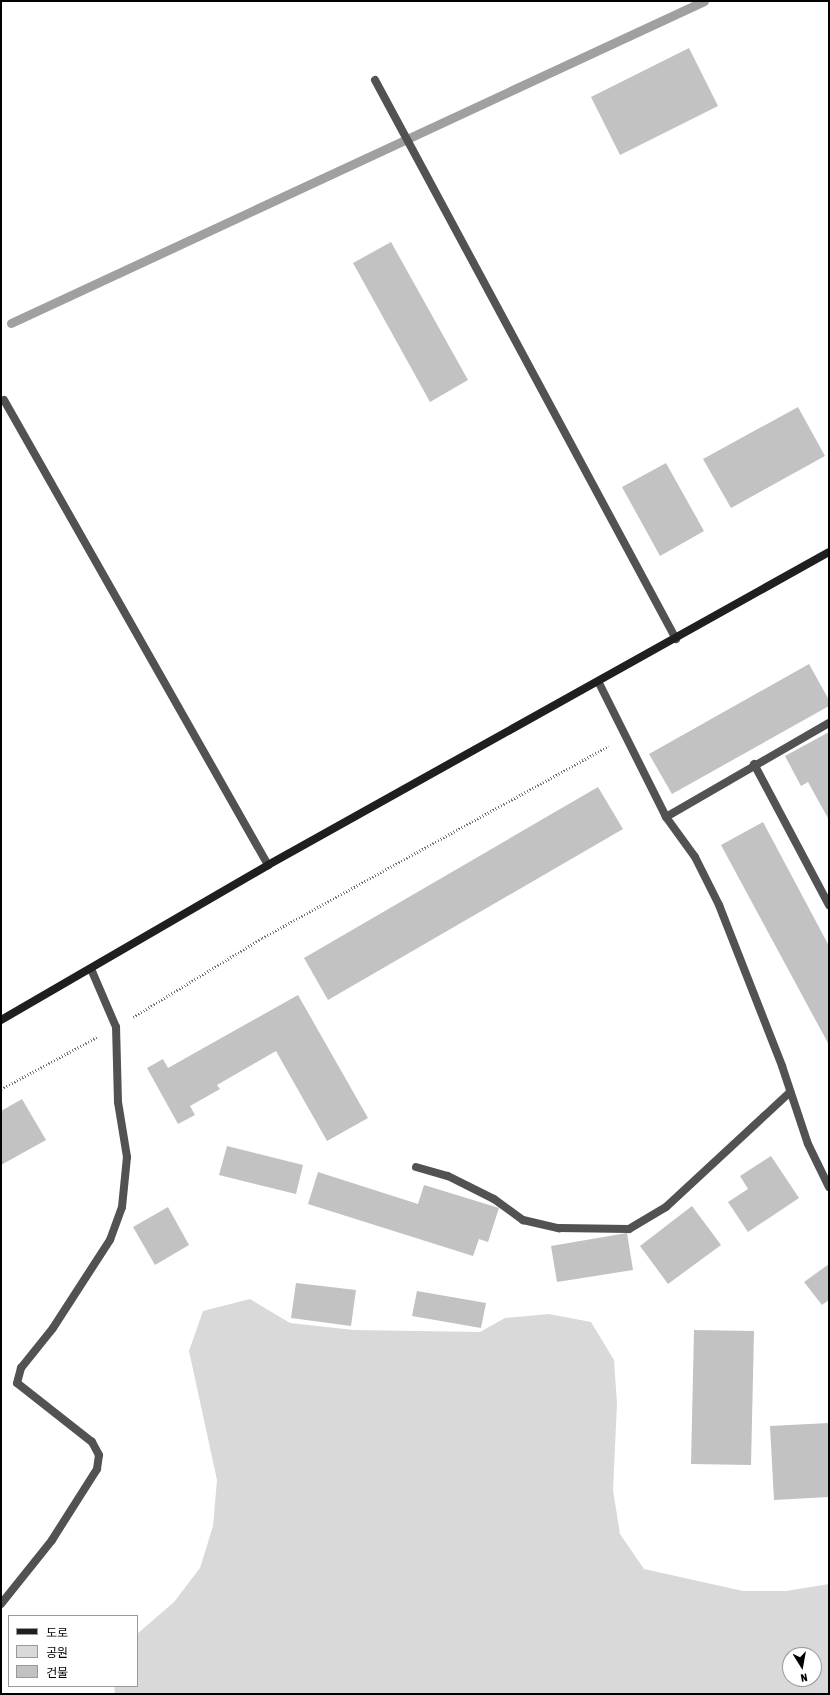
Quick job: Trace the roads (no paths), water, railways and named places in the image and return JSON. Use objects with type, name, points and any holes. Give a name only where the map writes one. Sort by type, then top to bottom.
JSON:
[{"type":"main road","points":[[1,1020],[268,865],[599,682],[829,552]]},
{"type":"street","points":[[375,80],[676,639]]},
{"type":"street","points":[[4,400],[268,865]]},
{"type":"street","points":[[599,682],[666,817],[695,857],[719,905],[790,1092],[808,1144],[829,1187]]},
{"type":"street","points":[[666,817],[754,764],[829,723]]},
{"type":"street","points":[[754,764],[829,905]]},
{"type":"street","points":[[1,1604],[52,1540],[97,1469],[99,1455],[92,1442],[17,1383],[21,1368],[53,1328],[110,1240],[122,1207],[127,1157],[118,1102],[116,1027],[91,969]]},
{"type":"street","points":[[416,1167],[448,1176],[494,1199],[523,1220],[559,1228],[629,1229],[666,1207],[790,1092]]},
{"type":"waterway","points":[[11,323],[704,1]]}]
